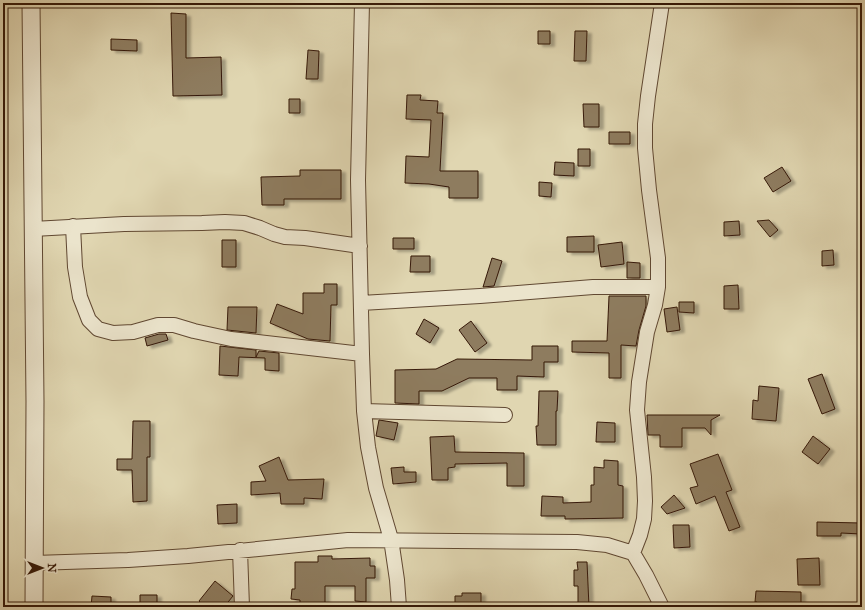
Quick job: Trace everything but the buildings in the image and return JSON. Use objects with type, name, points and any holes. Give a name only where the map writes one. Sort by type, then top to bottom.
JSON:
[{"type":"street","points":[[31,3],[34,607]]},
{"type":"street","points":[[362,3],[358,180],[364,411],[368,448],[376,488],[390,539],[397,580],[399,607]]},
{"type":"street","points":[[632,553],[640,535],[644,519],[644,477],[637,410],[639,382],[647,332],[655,305],[658,287],[658,258],[649,190],[645,148],[645,124],[662,3]]},
{"type":"street","points":[[33,229],[124,224],[225,222],[244,223],[285,237],[305,238],[360,246]]},
{"type":"street","points":[[73,226],[75,267],[80,297],[89,320],[98,329],[113,333],[133,332],[158,325],[174,325],[194,332],[232,339],[362,354]]},
{"type":"street","points":[[361,303],[480,296],[593,287],[658,287]]},
{"type":"street","points":[[364,411],[505,415]]},
{"type":"street","points":[[34,563],[128,560],[348,540],[390,539],[577,542],[607,545],[632,553],[646,574],[662,607]]},
{"type":"street","points":[[240,550],[242,607]]}]
